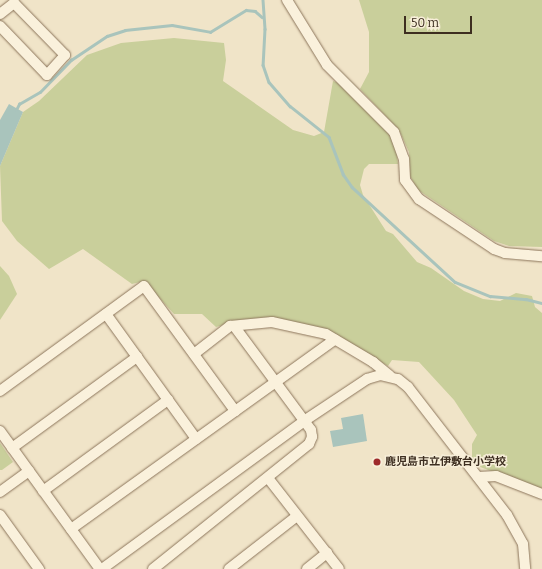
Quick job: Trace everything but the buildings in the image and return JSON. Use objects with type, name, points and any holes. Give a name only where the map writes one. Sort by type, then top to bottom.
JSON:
[{"type":"street","points":[[287,0],[326,65],[394,132],[404,159],[405,180],[408,188],[419,199],[494,249],[505,253],[542,256]]},
{"type":"street","points":[[0,14],[14,3],[65,55],[47,75],[0,26]]},
{"type":"street","points":[[0,391],[144,286],[235,411]]},
{"type":"street","points":[[106,314],[196,439]]},
{"type":"street","points":[[194,354],[234,326],[272,322],[326,334],[373,362],[390,376],[408,387],[516,528],[523,544],[525,569]]},
{"type":"street","points":[[153,569],[309,444],[312,437],[311,430],[234,326]]},
{"type":"street","points":[[71,530],[335,339]]},
{"type":"street","points":[[12,448],[137,357]]},
{"type":"street","points":[[0,431],[101,569],[304,421],[367,379],[380,375],[390,376]]},
{"type":"street","points":[[43,491],[168,400]]},
{"type":"street","points":[[0,492],[29,471]]},
{"type":"street","points":[[478,477],[496,476],[542,494]]},
{"type":"street","points":[[268,478],[339,569]]},
{"type":"street","points":[[0,515],[38,569]]},
{"type":"street","points":[[229,569],[297,516]]},
{"type":"street","points":[[307,569],[327,554]]},
{"type":"green space","points":[[359,0],[542,0],[542,247],[509,246],[494,241],[418,190],[410,176],[409,152],[399,130],[360,89],[369,72],[369,32]]},
{"type":"green space","points":[[174,38],[224,43],[226,60],[223,81],[293,130],[314,136],[324,132],[333,81],[339,83],[389,134],[396,147],[398,164],[369,164],[364,169],[360,185],[363,195],[386,231],[393,234],[417,262],[431,268],[464,291],[483,299],[500,301],[516,293],[532,296],[535,307],[542,313],[542,490],[472,464],[472,444],[477,435],[454,400],[419,362],[392,360],[388,366],[350,344],[313,330],[238,321],[216,327],[202,314],[174,314],[144,281],[132,284],[83,249],[49,269],[17,241],[2,221],[0,166],[23,112],[39,101],[87,55],[121,43]]},
{"type":"green space","points":[[0,266],[9,276],[17,294],[0,320]]},
{"type":"green space","points":[[0,443],[13,462],[2,470],[0,470]]},
{"type":"water","points":[[9,104],[23,112],[0,166],[0,120]]},
{"type":"water","points":[[363,414],[367,441],[333,447],[330,431],[343,429],[341,418]]},
{"type":"waterway","points":[[263,0],[265,29],[263,65],[269,82],[290,106],[329,137],[343,174],[352,187],[455,282],[490,296],[526,299],[542,303]]},
{"type":"waterway","points":[[16,110],[19,104],[40,92],[71,60],[107,36],[125,30],[172,25],[210,32],[246,10],[255,11],[262,17]]},
{"type":"place","name":"鹿児島市立伊敷台小学校","points":[[377,462]]}]
